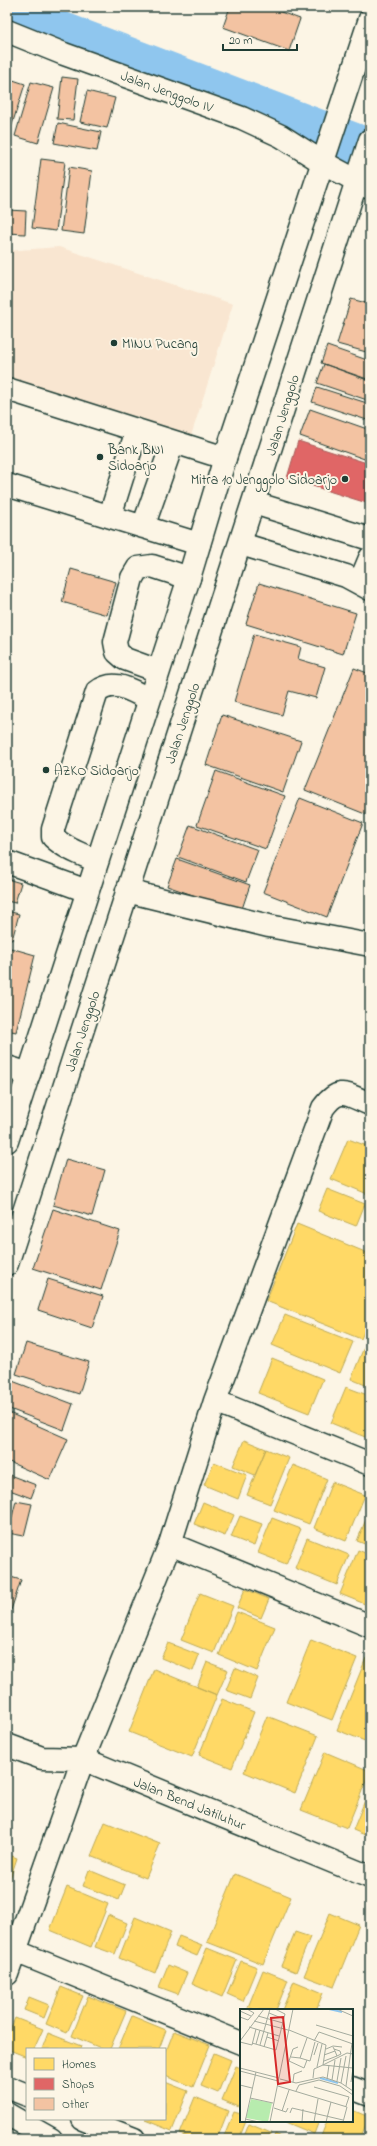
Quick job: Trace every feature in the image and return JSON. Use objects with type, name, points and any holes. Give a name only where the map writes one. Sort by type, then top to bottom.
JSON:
[{"type":"main road","points":[[7,1141],[189,578],[225,458],[370,19]]},
{"type":"main road","name":"Jalan Jenggolo IV","points":[[7,31],[64,54],[242,118],[281,136],[322,162],[363,185]]},
{"type":"main road","name":"Jalan Jenggolo","points":[[7,1264],[254,503],[363,185],[368,146]]},
{"type":"main road","points":[[7,389],[225,458]]},
{"type":"main road","points":[[110,516],[137,430]]},
{"type":"main road","points":[[143,527],[173,442]]},
{"type":"main road","points":[[7,485],[199,544]]},
{"type":"main road","points":[[254,503],[370,539]]},
{"type":"main road","points":[[241,544],[346,576],[365,586],[370,558]]},
{"type":"main road","points":[[158,671],[125,659],[117,652],[115,642],[132,578],[138,568],[152,566],[189,578]]},
{"type":"main road","points":[[97,861],[73,851],[60,843],[53,837],[53,829],[97,692],[106,686],[117,686],[149,699]]},
{"type":"main road","points":[[7,862],[87,891]]},
{"type":"main road","points":[[127,891],[269,926],[370,945]]},
{"type":"main road","points":[[7,1067],[29,1074]]},
{"type":"main road","points":[[7,1974],[83,1759],[170,1544],[215,1401],[323,1108],[332,1096],[340,1094],[370,1104]]},
{"type":"main road","points":[[215,1401],[370,1464]]},
{"type":"main road","points":[[170,1544],[370,1626]]},
{"type":"main road","name":"Jalan Bend Jatiluhur","points":[[7,1745],[42,1758],[83,1759],[370,1877]]},
{"type":"main road","points":[[15,1951],[240,2043]]},
{"type":"main road","points":[[7,2087],[26,2095]]},
{"type":"main road","points":[[353,2088],[370,2095]]},
{"type":"main road","points":[[7,2114],[51,2139]]},
{"type":"main road","points":[[86,2120],[134,2139]]},
{"type":"shaded area","name":"MINU Pucang","points":[[59,247],[233,304],[190,439],[7,381],[7,251]]},
{"type":"building: Homes","points":[[348,1139],[370,1147],[370,1195],[331,1179]]},
{"type":"building: Homes","points":[[327,1189],[365,1204],[356,1226],[318,1211]]},
{"type":"building: Homes","points":[[297,1224],[370,1254],[370,1317],[361,1339],[266,1301]]},
{"type":"building: Homes","points":[[285,1315],[353,1342],[340,1373],[272,1345]]},
{"type":"building: Homes","points":[[367,1340],[370,1341],[370,1387],[351,1379]]},
{"type":"building: Homes","points":[[272,1358],[323,1379],[309,1413],[258,1393]]},
{"type":"building: Homes","points":[[346,1387],[370,1396],[370,1439],[331,1423]]},
{"type":"building: Homes","points":[[244,1440],[266,1449],[255,1475],[233,1466]]},
{"type":"building: Homes","points":[[266,1449],[289,1458],[270,1504],[247,1495]]},
{"type":"building: Homes","points":[[214,1462],[247,1475],[238,1499],[204,1485]]},
{"type":"building: Homes","points":[[293,1465],[327,1479],[309,1524],[274,1510]]},
{"type":"building: Homes","points":[[332,1482],[365,1495],[346,1541],[314,1528]]},
{"type":"building: Homes","points":[[203,1502],[234,1515],[225,1536],[194,1524]]},
{"type":"building: Homes","points":[[370,1510],[370,1546],[357,1541]]},
{"type":"building: Homes","points":[[240,1516],[262,1524],[254,1546],[231,1537]]},
{"type":"building: Homes","points":[[272,1518],[301,1529],[286,1564],[258,1553]]},
{"type":"building: Homes","points":[[307,1538],[349,1555],[337,1585],[295,1568]]},
{"type":"building: Homes","points":[[358,1550],[370,1555],[370,1606],[340,1594]]},
{"type":"building: Homes","points":[[245,1589],[269,1599],[261,1618],[237,1608]]},
{"type":"building: Homes","points":[[200,1593],[233,1606],[214,1653],[181,1640]]},
{"type":"building: Homes","points":[[237,1612],[275,1627],[257,1671],[219,1655]]},
{"type":"building: Homes","points":[[311,1640],[357,1658],[332,1720],[286,1702]]},
{"type":"building: Homes","points":[[168,1643],[199,1655],[193,1671],[161,1658]]},
{"type":"building: Homes","points":[[366,1658],[370,1660],[370,1743],[337,1730]]},
{"type":"building: Homes","points":[[207,1662],[228,1670],[217,1695],[197,1687]]},
{"type":"building: Homes","points":[[235,1668],[258,1678],[250,1699],[226,1690]]},
{"type":"building: Homes","points":[[154,1669],[217,1695],[192,1757],[129,1732]]},
{"type":"building: Homes","points":[[222,1699],[254,1712],[232,1768],[199,1755]]},
{"type":"building: Homes","points":[[267,1716],[318,1736],[295,1793],[244,1772]]},
{"type":"building: Homes","points":[[325,1752],[370,1771],[347,1828],[301,1810]]},
{"type":"building: Homes","points":[[370,1788],[370,1837],[353,1830]]},
{"type":"building: Homes","points":[[105,1822],[160,1844],[146,1878],[91,1856]]},
{"type":"building: Homes","points":[[7,1854],[17,1858],[7,1888]]},
{"type":"building: Homes","points":[[89,1870],[125,1885],[119,1900],[83,1886]]},
{"type":"building: Homes","points":[[235,1874],[291,1897],[263,1964],[207,1942]]},
{"type":"building: Homes","points":[[67,1887],[108,1904],[91,1947],[50,1930]]},
{"type":"building: Homes","points":[[330,1913],[359,1925],[334,1987],[304,1976]]},
{"type":"building: Homes","points":[[108,1915],[127,1923],[115,1954],[95,1947]]},
{"type":"building: Homes","points":[[135,1917],[171,1932],[155,1973],[119,1958]]},
{"type":"building: Homes","points":[[295,1932],[310,1937],[296,1972],[281,1966]]},
{"type":"building: Homes","points":[[179,1936],[202,1945],[197,1956],[175,1947]]},
{"type":"building: Homes","points":[[207,1948],[237,1960],[222,1997],[192,1984]]},
{"type":"building: Homes","points":[[241,1961],[257,1967],[243,2001],[227,1994]]},
{"type":"building: Homes","points":[[168,1965],[187,1973],[178,1994],[159,1987]]},
{"type":"building: Homes","points":[[263,1970],[288,1980],[276,2009],[253,2009],[248,2007]]},
{"type":"building: Homes","points":[[294,1981],[323,1993],[316,2009],[282,2009]]},
{"type":"building: Homes","points":[[61,1987],[83,1996],[67,2033],[46,2024]]},
{"type":"building: Homes","points":[[88,1996],[126,2011],[110,2048],[101,2048],[72,2036]]},
{"type":"building: Homes","points":[[29,1997],[49,2005],[44,2018],[24,2010]]},
{"type":"building: Homes","points":[[132,2016],[166,2030],[159,2048],[118,2048]]},
{"type":"building: Homes","points":[[15,2018],[43,2029],[34,2048],[26,2048],[26,2057],[7,2049],[7,2037]]},
{"type":"building: Homes","points":[[174,2031],[210,2045],[193,2087],[166,2076],[166,2051]]},
{"type":"building: Homes","points":[[48,2033],[81,2046],[80,2048],[42,2048]]},
{"type":"building: Homes","points":[[214,2053],[231,2060],[218,2093],[201,2086]]},
{"type":"building: Homes","points":[[236,2066],[240,2068],[239,2107],[222,2100]]},
{"type":"building: Homes","points":[[166,2082],[188,2091],[172,2131],[145,2120],[166,2120]]},
{"type":"building: Homes","points":[[195,2097],[228,2111],[217,2139],[192,2139],[180,2134]]},
{"type":"building: Homes","points":[[353,2110],[369,2117],[360,2139],[320,2139],[327,2122],[353,2122]]},
{"type":"building: Homes","points":[[234,2112],[240,2114],[240,2122],[246,2122],[239,2139],[223,2139]]},
{"type":"building: Homes","points":[[285,2122],[319,2122],[314,2134]]},
{"type":"building: Homes","points":[[249,2124],[271,2133],[268,2139],[243,2139]]},
{"type":"building: Homes","points":[[275,2134],[286,2139],[273,2139]]},
{"type":"building: Shops","points":[[298,441],[370,464],[370,504],[287,478]]},
{"type":"building: Other","points":[[230,7],[267,7],[300,19],[289,51],[223,27]]},
{"type":"building: Other","points":[[62,77],[78,79],[73,120],[57,119]]},
{"type":"building: Other","points":[[7,78],[25,84],[10,131],[7,131]]},
{"type":"building: Other","points":[[31,82],[54,88],[38,143],[15,136]]},
{"type":"building: Other","points":[[87,91],[115,98],[107,128],[80,122]]},
{"type":"building: Other","points":[[58,123],[101,132],[97,151],[54,143]]},
{"type":"building: Other","points":[[7,141],[10,141],[7,157]]},
{"type":"building: Other","points":[[41,159],[65,162],[56,231],[32,228]]},
{"type":"building: Other","points":[[69,167],[92,171],[84,234],[61,231]]},
{"type":"building: Other","points":[[7,210],[26,211],[25,234],[7,233]]},
{"type":"building: Other","points":[[351,299],[370,304],[370,353],[337,344]]},
{"type":"building: Other","points":[[327,346],[370,361],[370,380],[321,363]]},
{"type":"building: Other","points":[[324,364],[370,381],[370,401],[317,383]]},
{"type":"building: Other","points":[[317,387],[370,404],[370,421],[312,402]]},
{"type":"building: Other","points":[[310,409],[370,430],[370,461],[300,436]]},
{"type":"building: Other","points":[[71,569],[116,582],[107,615],[62,602]]},
{"type":"building: Other","points":[[259,583],[356,613],[343,654],[246,624]]},
{"type":"building: Other","points":[[254,634],[301,647],[298,659],[325,667],[316,698],[289,691],[282,715],[234,702]]},
{"type":"building: Other","points":[[354,668],[370,674],[370,816],[305,790]]},
{"type":"building: Other","points":[[222,715],[301,741],[283,792],[206,765]]},
{"type":"building: Other","points":[[216,771],[285,796],[266,849],[197,825]]},
{"type":"building: Other","points":[[300,798],[363,823],[327,917],[263,892]]},
{"type":"building: Other","points":[[190,825],[258,850],[246,882],[178,857]]},
{"type":"building: Other","points":[[177,859],[250,885],[241,912],[167,886]]},
{"type":"building: Other","points":[[7,879],[21,883],[15,903],[7,901]]},
{"type":"building: Other","points":[[7,911],[19,914],[12,940],[7,939]]},
{"type":"building: Other","points":[[7,947],[35,955],[16,1032],[7,1030]]},
{"type":"building: Other","points":[[66,1159],[105,1170],[92,1216],[53,1205]]},
{"type":"building: Other","points":[[53,1209],[120,1231],[101,1290],[33,1268]]},
{"type":"building: Other","points":[[48,1279],[103,1296],[92,1328],[38,1310]]},
{"type":"building: Other","points":[[26,1343],[89,1362],[79,1394],[16,1374]]},
{"type":"building: Other","points":[[7,1379],[73,1404],[64,1430],[7,1408]]},
{"type":"building: Other","points":[[7,1412],[68,1439],[50,1480],[7,1461]]},
{"type":"building: Other","points":[[7,1474],[36,1485],[31,1498],[7,1489]]},
{"type":"building: Other","points":[[16,1501],[32,1504],[24,1536],[8,1533]]},
{"type":"building: Other","points":[[7,1576],[21,1580],[11,1610],[7,1609]]},
{"type":"building: Other","points":[[7,1618],[11,1620],[7,1631]]},
{"type":"waterway","points":[[7,13],[370,151]]},
{"type":"place","name":"MINU Pucang","points":[[114,343]]},
{"type":"place","name":"Bank BNI Sidoarjo","points":[[100,457]]},
{"type":"place","name":"Mitra 10 Jenggolo Sidoarjo","points":[[345,479]]},
{"type":"place","name":"AZKO Sidoarjo","points":[[46,770]]}]
